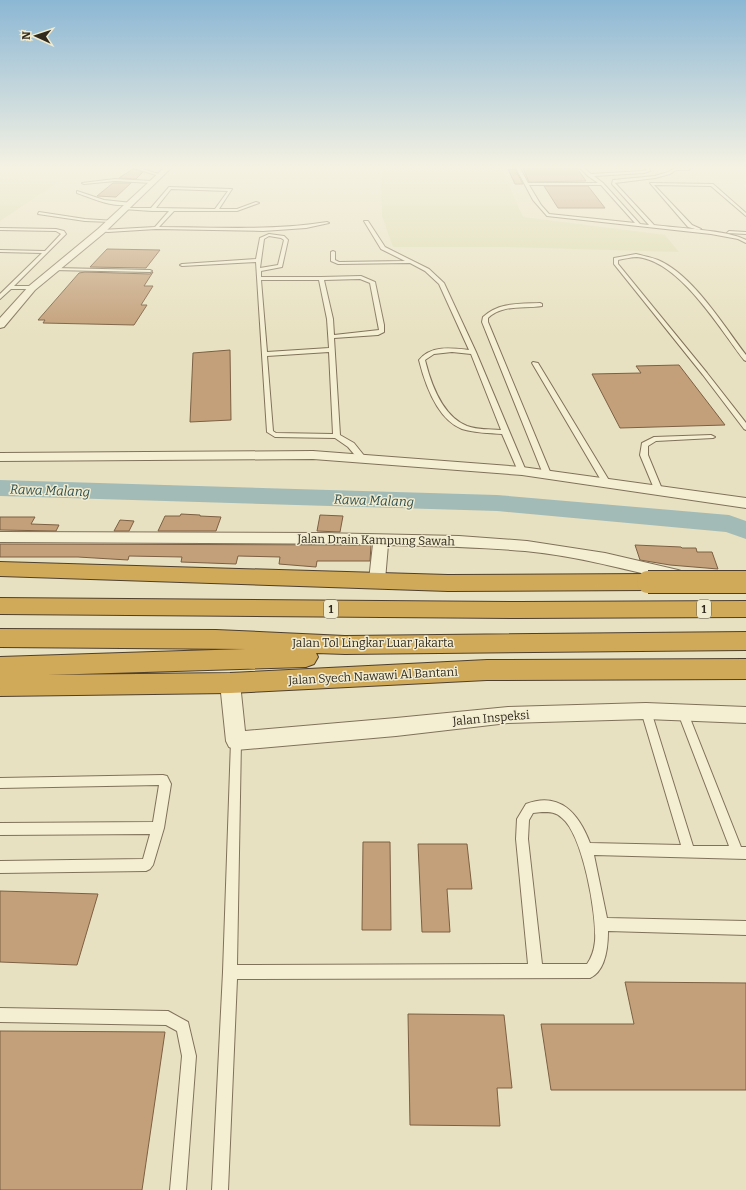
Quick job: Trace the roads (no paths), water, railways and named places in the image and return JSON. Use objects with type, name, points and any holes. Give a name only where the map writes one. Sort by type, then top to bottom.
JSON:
[{"type":"highway","points":[[0,569],[448,582],[746,582]]},
{"type":"highway","name":"1","points":[[5,605],[518,610],[746,608]]},
{"type":"highway","name":"Jalan Tol Lingkar Luar Jakarta","points":[[0,638],[216,639],[345,645],[746,641]]},
{"type":"highway","points":[[0,667],[311,656],[345,645]]},
{"type":"highway","name":"Jalan Syech Nawawi Al Bantani","points":[[0,686],[230,683],[487,670],[746,669]]},
{"type":"street","points":[[1,323],[32,288],[109,224]]},
{"type":"street","points":[[0,457],[313,455],[362,458],[522,471],[658,489],[746,503]]},
{"type":"street","name":"Jalan Drain Kampung Sawah","points":[[0,537],[381,539],[459,541],[527,546],[605,559],[746,592]]},
{"type":"street","points":[[377,580],[381,539]]},
{"type":"street","points":[[230,683],[236,741]]},
{"type":"street","name":"Jalan Inspeksi","points":[[236,741],[396,727],[508,715],[646,711],[746,715]]},
{"type":"lane","points":[[156,228],[160,224]]},
{"type":"lane","points":[[101,231],[156,228],[260,230],[289,229],[324,224]]},
{"type":"lane","points":[[367,224],[384,248],[427,270],[441,283],[473,352],[522,471]]},
{"type":"lane","points":[[619,224],[710,233],[739,238],[746,242]]},
{"type":"lane","points":[[650,224],[653,227]]},
{"type":"lane","points":[[689,224],[693,228],[746,232]]},
{"type":"lane","points":[[0,229],[56,230],[64,234],[0,297]]},
{"type":"lane","points":[[258,270],[280,266],[286,240],[282,237],[269,236],[262,238],[258,260],[258,270],[270,432],[275,435],[338,436],[351,446],[362,458]]},
{"type":"lane","points":[[0,251],[47,252]]},
{"type":"lane","points":[[333,252],[333,261],[338,263],[412,262]]},
{"type":"lane","points":[[746,359],[706,304],[678,276],[654,260],[630,256],[616,259],[616,264],[706,374],[746,428]]},
{"type":"lane","points":[[182,265],[258,260]]},
{"type":"lane","points":[[54,269],[150,271]]},
{"type":"lane","points":[[259,278],[321,279],[360,277],[372,282],[382,331],[378,333],[331,337]]},
{"type":"lane","points":[[321,279],[330,319],[338,436]]},
{"type":"lane","points":[[9,287],[32,288]]},
{"type":"lane","points":[[540,305],[499,308],[488,313],[485,318],[485,322],[547,474]]},
{"type":"lane","points":[[264,354],[332,350]]},
{"type":"lane","points":[[473,352],[439,351],[426,354],[422,360],[427,380],[438,402],[459,425],[472,429],[505,432]]},
{"type":"lane","points":[[535,364],[606,482]]},
{"type":"lane","points":[[658,489],[644,455],[645,445],[654,439],[712,437]]},
{"type":"lane","points":[[646,711],[690,851]]},
{"type":"lane","points":[[586,849],[741,853],[683,712]]},
{"type":"lane","points":[[220,1190],[230,972],[236,741]]},
{"type":"lane","points":[[0,783],[163,780],[165,784],[158,828],[149,861],[146,865],[0,867]]},
{"type":"lane","points":[[230,972],[590,971],[597,962],[601,951],[601,924],[586,849],[580,830],[569,816],[557,808],[544,805],[530,808],[523,819],[522,838],[536,971]]},
{"type":"lane","points":[[0,829],[158,828]]},
{"type":"lane","points":[[601,924],[746,928]]},
{"type":"lane","points":[[0,1015],[168,1018],[184,1028],[189,1056],[178,1190]]},
{"type":"waterway","name":"Rawa Malang","points":[[0,488],[497,503],[729,524],[746,530]]}]
